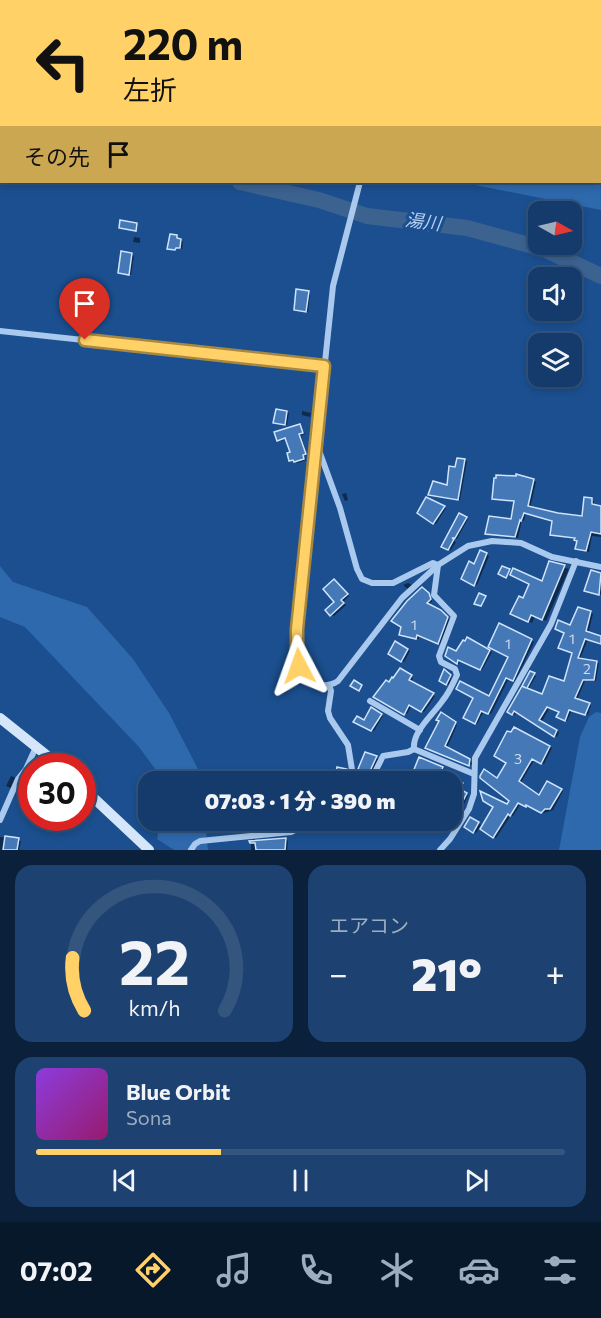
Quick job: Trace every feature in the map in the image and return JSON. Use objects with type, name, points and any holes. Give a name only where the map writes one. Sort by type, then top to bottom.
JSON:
[{"type":"main road","points":[[0,718],[44,753]]},
{"type":"main road","points":[[96,800],[149,850]]},
{"type":"street","points":[[360,183],[333,286],[297,629],[299,666],[308,680],[320,684],[329,685],[342,677],[402,598],[438,566],[468,546],[492,541],[521,543],[552,556],[601,567]]},
{"type":"street","points":[[0,331],[324,366]]},
{"type":"street","points":[[316,442],[362,579],[372,583],[386,584],[400,580],[433,563],[438,566]]},
{"type":"street","points":[[440,850],[450,839],[472,802],[475,758],[551,624],[576,561]]},
{"type":"street","points":[[414,748],[414,741],[420,730],[445,699],[457,675],[455,669],[441,662],[439,656],[454,616],[434,595],[438,566]]},
{"type":"street","points":[[329,685],[328,711],[330,718],[348,745],[352,771]]},
{"type":"street","points":[[370,701],[420,730]]},
{"type":"street","points":[[0,820],[18,779],[26,769],[36,747]]},
{"type":"street","points":[[414,748],[474,774]]},
{"type":"street","points":[[376,771],[383,756],[408,752],[414,748]]},
{"type":"street","points":[[190,850],[200,842],[293,831]]},
{"type":"shaded area","points":[[465,183],[601,183],[601,210],[582,206],[582,201],[556,201]]},
{"type":"shaded area","points":[[0,566],[13,582],[87,607],[133,659],[169,713],[198,771],[157,771],[139,747],[25,627],[0,617]]},
{"type":"shaded area","points":[[596,712],[601,713],[601,850],[559,850],[580,737],[589,717]]},
{"type":"shaded area","points":[[158,831],[206,831],[208,850],[174,850],[157,839]]},
{"type":"building","points":[[120,220],[137,223],[136,231],[119,228]]},
{"type":"building","points":[[170,234],[177,235],[177,238],[181,239],[180,248],[167,249]]},
{"type":"building","points":[[121,251],[132,253],[129,275],[118,273]]},
{"type":"building","points":[[296,289],[309,291],[306,312],[294,310]]},
{"type":"building","points":[[276,409],[287,411],[285,425],[273,423]]},
{"type":"building","points":[[300,424],[303,433],[299,434],[306,454],[303,455],[304,459],[289,461],[287,453],[290,452],[285,438],[277,441],[274,432]]},
{"type":"building","points":[[457,458],[465,459],[458,500],[428,495],[433,481],[447,485],[449,466],[455,467]]},
{"type":"building","points":[[516,474],[534,479],[528,506],[582,516],[584,497],[592,498],[592,504],[601,506],[601,534],[591,532],[586,551],[575,549],[577,541],[574,540],[575,538],[550,535],[552,521],[524,513],[515,537],[485,534],[489,516],[511,519],[514,501],[492,499],[494,478],[496,475],[516,476]]},
{"type":"building","points":[[426,497],[445,506],[433,524],[417,513]]},
{"type":"building","points":[[459,513],[467,517],[455,538],[452,538],[454,539],[448,550],[441,547]]},
{"type":"building","points":[[480,550],[487,553],[474,586],[461,579],[469,561],[474,564]]},
{"type":"building","points":[[549,561],[565,565],[542,620],[531,615],[528,622],[510,614],[519,596],[523,598],[529,584],[510,575],[513,568],[542,581]]},
{"type":"building","points":[[502,566],[510,569],[506,578],[498,574]]},
{"type":"building","points":[[591,570],[601,573],[599,595],[584,591]]},
{"type":"building","points":[[334,579],[348,594],[341,600],[344,603],[330,616],[325,610],[334,602],[323,589]]},
{"type":"building","points":[[422,587],[429,593],[431,599],[427,603],[441,610],[448,617],[438,644],[417,635],[416,639],[399,635],[401,627],[391,621]]},
{"type":"building","points":[[479,593],[486,596],[481,606],[474,604]]},
{"type":"building","points":[[578,607],[591,611],[586,631],[601,636],[601,644],[585,639],[578,658],[597,661],[594,680],[583,680],[575,698],[590,703],[585,715],[569,710],[565,721],[556,717],[559,712],[547,707],[539,720],[557,730],[554,737],[514,711],[512,715],[507,712],[530,671],[535,673],[527,688],[542,694],[549,676],[564,681],[572,653],[558,648],[564,633],[555,629],[558,620],[570,625]]},
{"type":"building","points":[[499,623],[532,639],[513,681],[506,678],[488,714],[481,711],[475,724],[463,718],[473,698],[456,689],[460,681],[489,696],[508,657],[488,647]]},
{"type":"building","points":[[467,637],[490,650],[480,670],[458,660],[457,664],[445,656],[448,647],[456,651]]},
{"type":"building","points":[[395,641],[408,649],[401,662],[388,654]]},
{"type":"building","points":[[400,668],[412,675],[409,680],[434,693],[421,712],[409,705],[404,715],[373,697],[386,680],[389,682]]},
{"type":"building","points":[[444,669],[451,675],[446,685],[439,681]]},
{"type":"building","points":[[354,680],[362,685],[359,691],[350,686]]},
{"type":"building","points":[[371,707],[382,714],[371,731],[353,722],[357,716],[364,720]]},
{"type":"building","points":[[441,712],[456,722],[445,746],[470,759],[469,766],[425,748],[439,721],[436,720]]},
{"type":"building","points":[[514,727],[550,746],[541,764],[532,759],[519,781],[539,795],[547,781],[562,789],[550,809],[545,809],[541,813],[518,803],[493,838],[480,829],[493,807],[483,801],[480,791],[507,804],[509,801],[480,776],[484,769],[497,778],[506,763],[494,756],[507,731],[511,732]]},
{"type":"building","points":[[365,752],[377,756],[370,771],[358,769]]},
{"type":"building","points":[[419,757],[443,767],[441,771],[413,771]]},
{"type":"building","points":[[337,767],[347,769],[347,771],[336,771]]},
{"type":"building","points":[[462,790],[467,793],[462,803]]},
{"type":"building","points":[[470,817],[479,822],[473,833],[464,827]]},
{"type":"building","points":[[5,836],[19,838],[17,850],[3,850]]},
{"type":"building","points":[[286,838],[285,850],[256,850],[255,843],[249,841]]},
{"type":"waterway","name":"湯川","points":[[244,183],[319,200],[367,216],[467,228],[544,249],[601,276]]},
{"type":"route","points":[[85,340],[324,366],[297,629],[299,666]]}]
